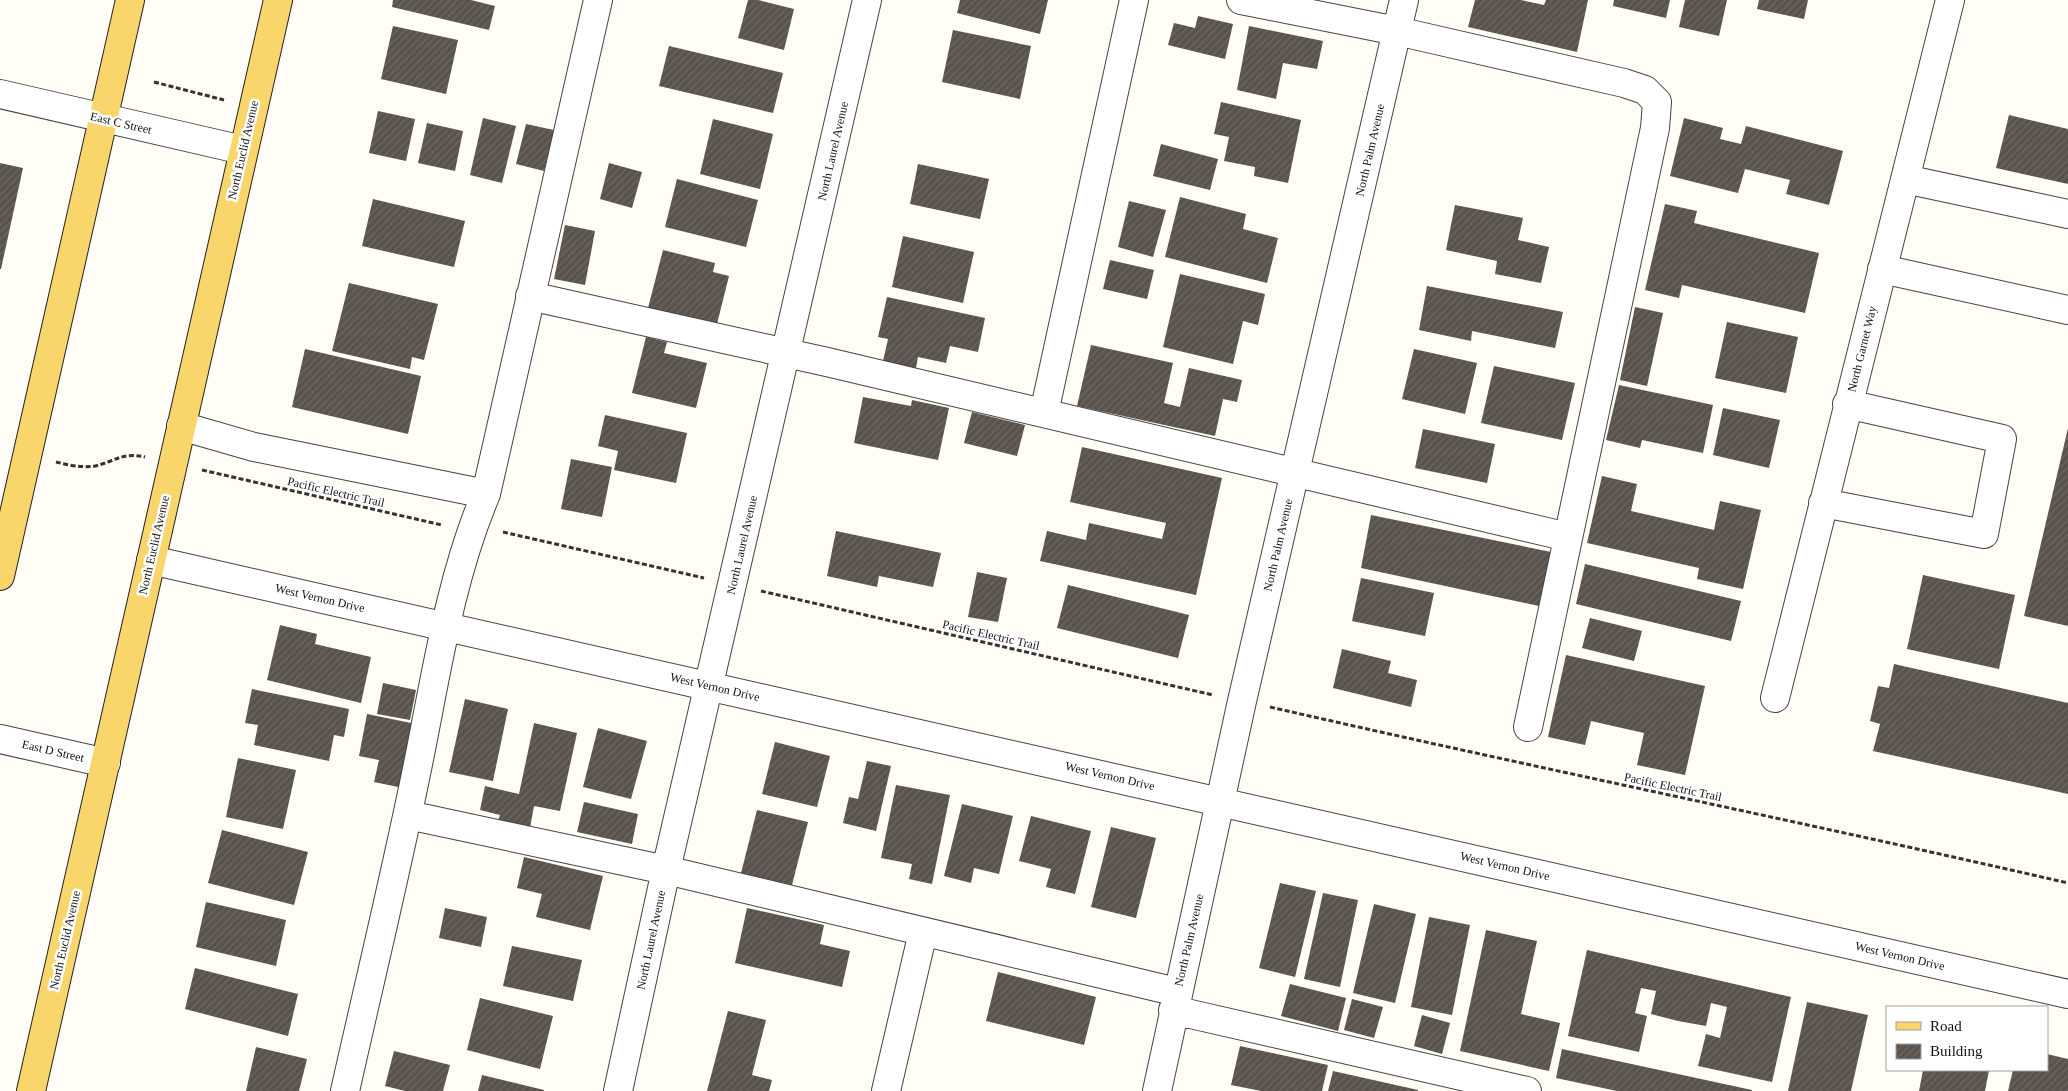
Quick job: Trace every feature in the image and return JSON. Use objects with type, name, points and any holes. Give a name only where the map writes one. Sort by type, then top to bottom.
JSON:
[{"type":"main road","points":[[0,576],[130,0]]},
{"type":"main road","name":"North Euclid Avenue","points":[[31,1091],[278,0]]},
{"type":"street","points":[[345,1091],[408,815],[446,627],[471,528],[486,494],[598,0]]},
{"type":"street","name":"North Laurel Avenue","points":[[618,1091],[666,870],[867,0]]},
{"type":"street","points":[[1044,413],[1134,0]]},
{"type":"street","points":[[1241,0],[1397,31],[1624,83],[1645,90],[1656,102],[1655,128],[1528,726]]},
{"type":"street","name":"North Palm Avenue","points":[[1157,1091],[1175,1001],[1220,801],[1404,0]]},
{"type":"street","name":"North Garnet Way","points":[[1774,698],[1950,0]]},
{"type":"street","name":"East C Street","points":[[0,94],[243,150]]},
{"type":"street","points":[[1905,179],[2068,214]]},
{"type":"street","points":[[1882,269],[2068,310]]},
{"type":"street","points":[[530,296],[786,352],[1568,537]]},
{"type":"street","points":[[1823,503],[1984,534],[2002,439],[1847,404]]},
{"type":"street","points":[[181,426],[254,447],[486,494]]},
{"type":"street","name":"West Vernon Drive","points":[[151,560],[2068,994]]},
{"type":"street","name":"East D Street","points":[[0,739],[106,763]]},
{"type":"street","points":[[408,815],[666,870],[923,932],[1175,1001],[1526,1091]]},
{"type":"street","points":[[886,1091],[923,932]]},
{"type":"path","points":[[154,82],[225,100]]},
{"type":"path","points":[[65,464],[95,466],[119,456],[133,454],[151,458]]},
{"type":"path","name":"Pacific Electric Trail","points":[[215,473],[446,526]]},
{"type":"path","points":[[499,531],[706,579]]},
{"type":"path","name":"Pacific Electric Trail","points":[[760,591],[1219,696]]},
{"type":"path","name":"Pacific Electric Trail","points":[[1275,708],[1562,772],[1845,832],[2068,883]]},
{"type":"building","points":[[393,0],[471,0],[495,6],[489,30],[392,7]]},
{"type":"building","points":[[748,0],[758,0],[794,9],[784,50],[738,38]]},
{"type":"building","points":[[960,0],[1048,0],[1040,34],[957,13]]},
{"type":"building","points":[[1475,0],[1521,0],[1544,5],[1546,0],[1588,0],[1577,52],[1468,27]]},
{"type":"building","points":[[1614,0],[1670,0],[1666,18],[1613,6]]},
{"type":"building","points":[[1685,0],[1727,0],[1719,36],[1679,27]]},
{"type":"building","points":[[1759,0],[1808,0],[1804,19],[1757,9]]},
{"type":"building","points":[[1198,16],[1233,24],[1225,59],[1168,45],[1174,23],[1195,28]]},
{"type":"building","points":[[393,26],[458,40],[446,94],[381,79]]},
{"type":"building","points":[[1249,26],[1323,41],[1317,69],[1283,63],[1276,99],[1237,90]]},
{"type":"building","points":[[953,30],[1031,46],[1020,99],[942,82]]},
{"type":"building","points":[[669,46],[783,73],[773,113],[659,86]]},
{"type":"building","points":[[1221,102],[1301,120],[1288,183],[1254,176],[1255,167],[1224,161],[1229,137],[1214,134]]},
{"type":"building","points":[[378,111],[415,119],[406,161],[369,153]]},
{"type":"building","points":[[2009,115],[2068,129],[2068,184],[1996,168]]},
{"type":"building","points":[[483,118],[516,126],[502,183],[470,175]]},
{"type":"building","points":[[1684,118],[1723,128],[1720,139],[1741,144],[1746,126],[1843,151],[1829,205],[1786,194],[1790,180],[1745,169],[1738,193],[1670,176]]},
{"type":"building","points":[[713,119],[773,134],[760,189],[700,174]]},
{"type":"building","points":[[427,123],[463,131],[455,171],[418,163]]},
{"type":"building","points":[[526,124],[554,130],[544,171],[516,164]]},
{"type":"building","points":[[1161,144],[1218,159],[1210,190],[1153,176]]},
{"type":"building","points":[[0,163],[23,168],[1,269],[0,269]]},
{"type":"building","points":[[609,163],[642,172],[632,208],[600,199]]},
{"type":"building","points":[[918,164],[989,179],[980,219],[910,204]]},
{"type":"building","points":[[677,179],[758,200],[746,247],[665,227]]},
{"type":"building","points":[[1180,197],[1246,214],[1243,229],[1278,238],[1267,283],[1165,257]]},
{"type":"building","points":[[373,199],[465,221],[454,267],[362,246]]},
{"type":"building","points":[[1129,201],[1166,210],[1153,257],[1118,247]]},
{"type":"building","points":[[1665,204],[1697,211],[1694,223],[1819,253],[1805,313],[1682,285],[1679,298],[1645,290]]},
{"type":"building","points":[[1455,205],[1523,218],[1518,240],[1549,247],[1541,283],[1495,274],[1497,261],[1446,250]]},
{"type":"building","points":[[565,225],[595,231],[585,285],[554,279]]},
{"type":"building","points":[[903,236],[974,252],[963,303],[892,287]]},
{"type":"building","points":[[663,250],[715,263],[713,272],[729,276],[717,324],[648,308]]},
{"type":"building","points":[[1110,260],[1154,270],[1147,299],[1103,289]]},
{"type":"building","points":[[1180,274],[1265,294],[1258,325],[1243,321],[1233,364],[1163,347]]},
{"type":"building","points":[[349,283],[438,304],[424,360],[412,357],[410,369],[332,351]]},
{"type":"building","points":[[1427,286],[1563,312],[1555,348],[1472,331],[1471,341],[1419,330]]},
{"type":"building","points":[[887,297],[985,318],[978,352],[950,346],[946,363],[918,357],[916,368],[883,361],[888,339],[878,337]]},
{"type":"building","points":[[1635,307],[1663,313],[1647,386],[1620,380]]},
{"type":"building","points":[[1727,322],[1798,337],[1786,393],[1715,378]]},
{"type":"building","points":[[646,337],[667,342],[664,353],[707,363],[696,408],[632,393]]},
{"type":"building","points":[[1091,345],[1173,363],[1164,403],[1180,407],[1189,368],[1242,380],[1237,402],[1223,399],[1215,436],[1077,406]]},
{"type":"building","points":[[305,349],[421,376],[408,434],[292,407]]},
{"type":"building","points":[[1414,349],[1477,363],[1465,414],[1402,399]]},
{"type":"building","points":[[1494,366],[1575,383],[1562,440],[1481,423]]},
{"type":"building","points":[[1619,385],[1713,405],[1703,453],[1642,440],[1640,448],[1606,440]]},
{"type":"building","points":[[863,397],[911,406],[912,400],[949,408],[938,460],[854,443]]},
{"type":"building","points":[[1723,408],[1780,420],[1769,468],[1713,455]]},
{"type":"building","points":[[972,412],[1025,425],[1017,456],[964,443]]},
{"type":"building","points":[[605,415],[687,433],[676,483],[614,470],[618,451],[598,446]]},
{"type":"building","points":[[2068,428],[2068,626],[2024,616]]},
{"type":"building","points":[[1423,429],[1495,444],[1487,483],[1415,468]]},
{"type":"building","points":[[1082,447],[1222,478],[1196,595],[1040,561],[1047,531],[1086,540],[1089,523],[1162,539],[1166,523],[1070,502]]},
{"type":"building","points":[[571,459],[612,467],[602,517],[561,509]]},
{"type":"building","points":[[1602,476],[1637,484],[1631,511],[1714,530],[1720,501],[1761,510],[1743,589],[1697,579],[1699,568],[1587,543]]},
{"type":"building","points":[[1371,515],[1551,552],[1539,606],[1361,568]]},
{"type":"building","points":[[836,531],[941,553],[933,587],[879,576],[877,587],[827,576]]},
{"type":"building","points":[[1585,564],[1741,601],[1731,641],[1576,604]]},
{"type":"building","points":[[977,572],[1007,578],[998,622],[968,617]]},
{"type":"building","points":[[1923,575],[2015,595],[1999,669],[1907,649]]},
{"type":"building","points":[[1361,578],[1434,593],[1425,636],[1352,621]]},
{"type":"building","points":[[1068,585],[1189,615],[1178,658],[1057,628]]},
{"type":"building","points":[[1590,618],[1642,631],[1634,661],[1582,648]]},
{"type":"building","points":[[280,625],[317,634],[315,644],[371,657],[361,703],[267,680]]},
{"type":"building","points":[[1342,649],[1391,661],[1388,673],[1417,680],[1411,707],[1333,688]]},
{"type":"building","points":[[1566,655],[1705,686],[1685,775],[1637,765],[1644,733],[1591,721],[1585,745],[1548,737]]},
{"type":"building","points":[[1894,664],[2068,703],[2068,794],[1873,751],[1880,724],[1870,721],[1878,686],[1889,688]]},
{"type":"building","points":[[383,683],[416,690],[410,720],[377,714]]},
{"type":"building","points":[[252,689],[349,709],[344,737],[334,735],[329,761],[254,745],[258,725],[245,723]]},
{"type":"building","points":[[465,699],[508,709],[493,781],[449,772]]},
{"type":"building","points":[[367,714],[416,724],[403,788],[374,782],[379,760],[359,756]]},
{"type":"building","points":[[534,723],[577,733],[560,811],[534,806],[530,828],[498,821],[500,815],[480,810],[485,786],[519,794]]},
{"type":"building","points":[[598,728],[647,741],[631,799],[583,787]]},
{"type":"building","points":[[775,742],[830,756],[817,807],[762,794]]},
{"type":"building","points":[[238,758],[296,770],[283,829],[226,817]]},
{"type":"building","points":[[867,761],[891,766],[876,831],[843,823],[849,797],[858,799]]},
{"type":"building","points":[[896,785],[950,795],[932,884],[909,879],[912,864],[881,858]]},
{"type":"building","points":[[584,802],[638,814],[632,844],[577,832]]},
{"type":"building","points":[[962,804],[1013,816],[999,874],[974,868],[971,883],[944,876]]},
{"type":"building","points":[[757,810],[808,822],[792,885],[741,873]]},
{"type":"building","points":[[1031,816],[1091,831],[1075,894],[1046,887],[1051,869],[1019,861]]},
{"type":"building","points":[[1111,827],[1156,838],[1136,918],[1091,907]]},
{"type":"building","points":[[222,830],[308,852],[294,905],[208,883]]},
{"type":"building","points":[[524,857],[603,876],[590,930],[536,917],[542,894],[517,888]]},
{"type":"building","points":[[1280,883],[1316,891],[1295,977],[1259,968]]},
{"type":"building","points":[[1323,893],[1358,900],[1340,987],[1304,979]]},
{"type":"building","points":[[206,902],[286,920],[276,966],[196,947]]},
{"type":"building","points":[[1374,904],[1416,914],[1395,1003],[1353,993]]},
{"type":"building","points":[[445,908],[487,917],[481,947],[439,938]]},
{"type":"building","points":[[747,908],[824,925],[820,944],[850,951],[842,987],[735,963]]},
{"type":"building","points":[[1429,917],[1470,925],[1452,1015],[1411,1007]]},
{"type":"building","points":[[1486,930],[1537,941],[1521,1014],[1560,1023],[1549,1071],[1460,1051]]},
{"type":"building","points":[[512,946],[582,960],[573,1001],[503,986]]},
{"type":"building","points":[[1587,950],[1791,997],[1772,1082],[1698,1066],[1706,1034],[1720,1038],[1727,1007],[1711,1003],[1706,1026],[1678,1021],[1651,1014],[1656,991],[1641,988],[1635,1013],[1647,1016],[1639,1052],[1568,1036]]},
{"type":"building","points":[[195,968],[298,994],[288,1036],[185,1009]]},
{"type":"building","points":[[998,972],[1096,997],[1084,1045],[986,1021]]},
{"type":"building","points":[[1290,984],[1346,998],[1338,1031],[1281,1016]]},
{"type":"building","points":[[480,998],[553,1016],[540,1069],[467,1050]]},
{"type":"building","points":[[1352,999],[1383,1007],[1374,1038],[1344,1030]]},
{"type":"building","points":[[1807,1002],[1868,1015],[1851,1091],[1788,1091]]},
{"type":"building","points":[[728,1011],[766,1020],[752,1075],[772,1080],[769,1091],[707,1091]]},
{"type":"building","points":[[1422,1015],[1450,1023],[1442,1054],[1414,1046]]},
{"type":"building","points":[[1240,1046],[1328,1065],[1322,1091],[1261,1091],[1231,1085]]},
{"type":"building","points":[[256,1047],[307,1059],[299,1091],[246,1091]]},
{"type":"building","points":[[1562,1049],[1752,1091],[1617,1091],[1556,1078]]},
{"type":"building","points":[[394,1051],[450,1065],[443,1091],[405,1091],[385,1086]]},
{"type":"building","points":[[2048,1054],[2068,1059],[2068,1091],[2008,1091],[2013,1071],[2048,1071]]},
{"type":"building","points":[[1333,1071],[1418,1090],[1418,1091],[1328,1091]]},
{"type":"building","points":[[1923,1071],[1989,1071],[1985,1091],[1919,1091]]},
{"type":"building","points":[[482,1075],[544,1090],[544,1091],[478,1091]]}]
